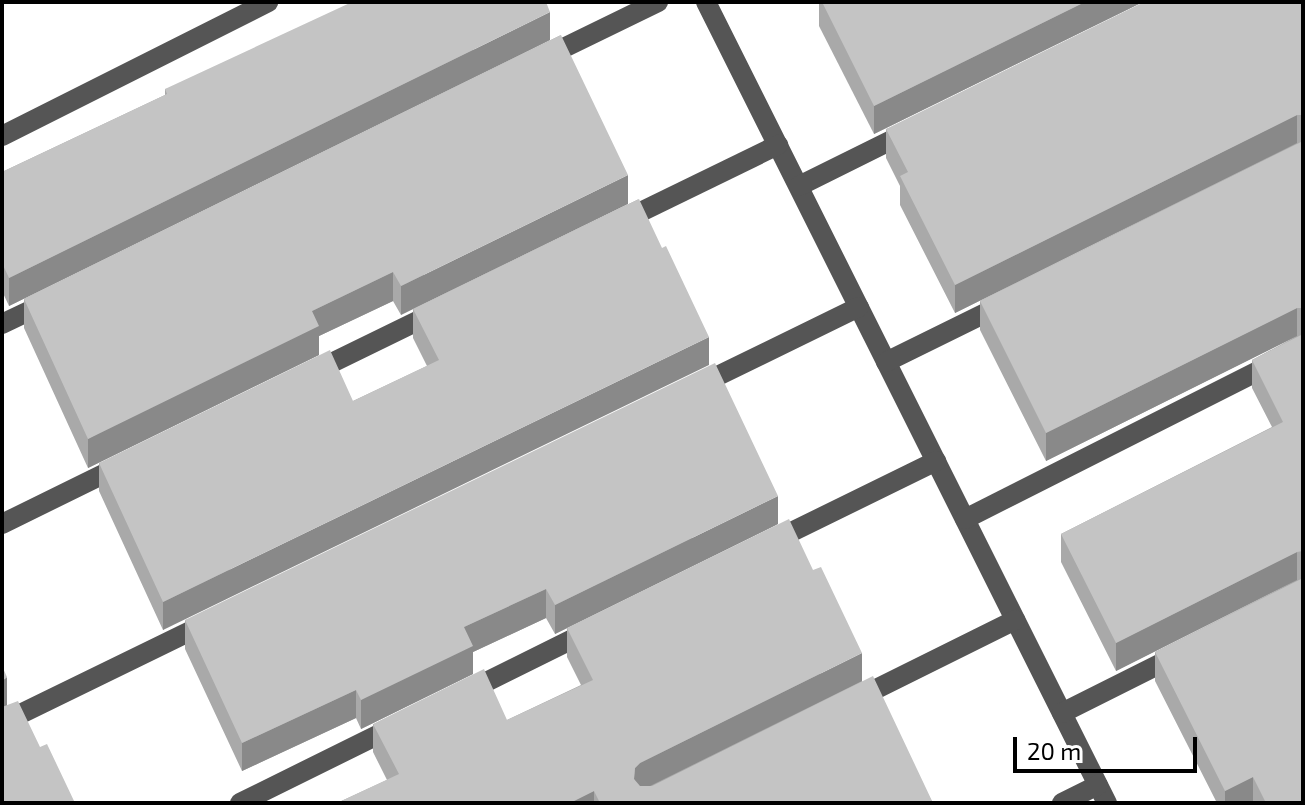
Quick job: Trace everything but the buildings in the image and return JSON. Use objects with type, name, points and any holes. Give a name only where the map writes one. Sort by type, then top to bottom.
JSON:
[{"type":"street","points":[[2,136],[268,2]]},
{"type":"street","points":[[530,65],[658,2]]},
{"type":"street","points":[[713,4],[778,145],[1102,794],[1062,803]]},
{"type":"street","points":[[799,186],[923,125]]},
{"type":"street","points":[[605,229],[778,145]]},
{"type":"street","points":[[2,324],[73,289]]},
{"type":"street","points":[[886,362],[1025,293]]},
{"type":"street","points":[[289,384],[462,299]]},
{"type":"street","points":[[673,397],[859,307]]},
{"type":"street","points":[[965,519],[1303,348]]},
{"type":"street","points":[[2,524],[146,454]]},
{"type":"street","points":[[751,552],[936,461]]},
{"type":"street","points":[[2,723],[230,612]]},
{"type":"street","points":[[831,712],[1015,620]]},
{"type":"street","points":[[453,698],[609,621]]},
{"type":"street","points":[[1062,713],[1204,642]]},
{"type":"street","points":[[240,803],[410,719]]}]
